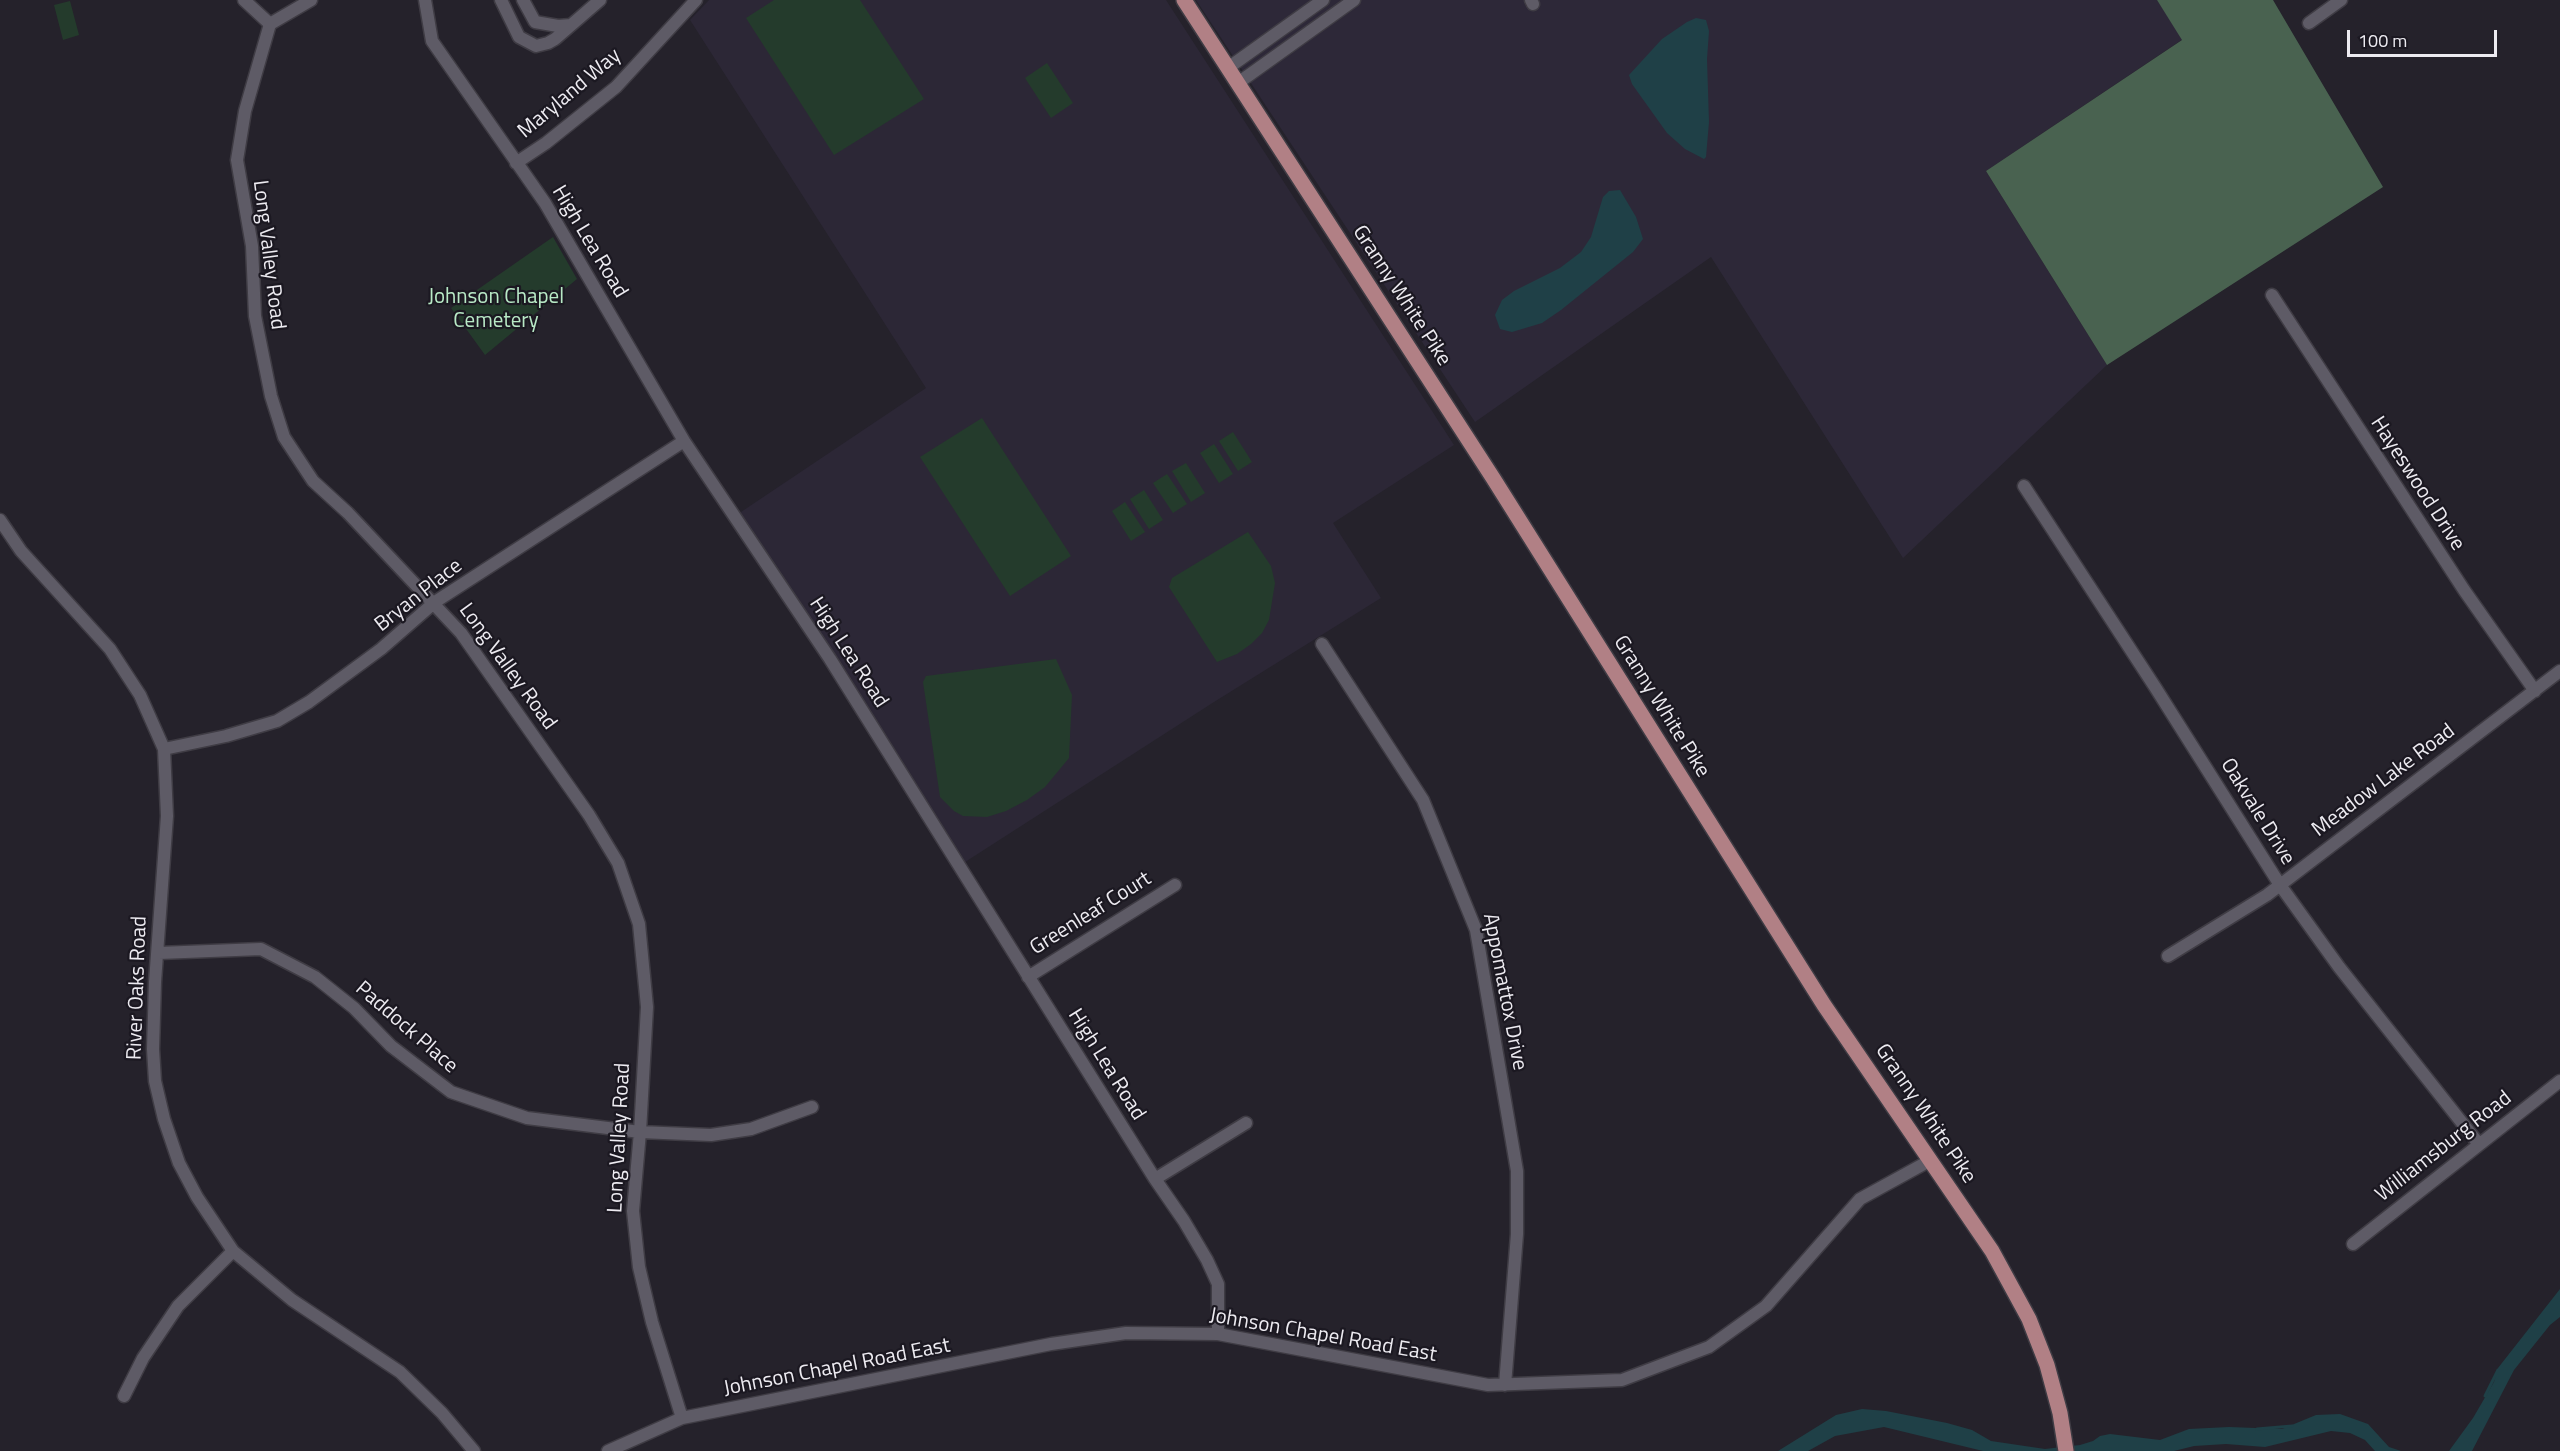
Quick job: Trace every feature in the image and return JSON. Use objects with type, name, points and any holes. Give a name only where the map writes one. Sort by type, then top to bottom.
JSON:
[{"type":"main road","name":"Granny White Pike","points":[[1184,0],[1493,478],[1824,1005],[1992,1251],[2020,1302],[2047,1365],[2060,1413],[2066,1451]]},
{"type":"street","points":[[244,0],[270,24],[311,0]]},
{"type":"street","name":"High Lea Road","points":[[425,0],[432,41],[545,203],[684,441],[830,659],[1155,1179],[1184,1221],[1218,1284],[1218,1334]]},
{"type":"street","points":[[501,0],[519,37],[536,46],[548,44],[600,0]]},
{"type":"street","points":[[523,0],[535,21]]},
{"type":"street","name":"Maryland Way","points":[[516,163],[546,143],[616,87],[696,0]]},
{"type":"street","points":[[1228,68],[1323,0]]},
{"type":"street","points":[[1238,82],[1354,0]]},
{"type":"street","points":[[2309,23],[2341,0]]},
{"type":"street","points":[[509,19],[558,26],[570,25]]},
{"type":"street","name":"Long Valley Road","points":[[270,24],[244,111],[237,160],[252,246],[255,315],[271,396],[284,437],[313,481],[348,513],[435,602],[461,633],[589,815],[618,863],[639,924],[647,1007],[633,1211],[639,1267],[652,1322],[682,1418]]},
{"type":"street","name":"Hayeswood Drive","points":[[2272,295],[2464,590],[2535,691]]},
{"type":"street","name":"Bryan Place","points":[[164,749],[277,722],[309,702],[381,649],[435,602],[684,441]]},
{"type":"street","name":"Oakvale Drive","points":[[2024,486],[2150,679],[2280,885],[2339,967],[2478,1143]]},
{"type":"street","name":"River Oaks Road","points":[[0,520],[21,551],[110,649],[140,695],[164,749],[167,816],[159,953],[155,982],[153,1049],[155,1081],[164,1119],[179,1163],[197,1197],[233,1251],[292,1300],[400,1372],[442,1413],[474,1451]]},
{"type":"street","name":"Appomattox Drive","points":[[1322,644],[1423,800],[1476,930],[1516,1171],[1517,1234],[1505,1385]]},
{"type":"street","name":"Meadow Lake Road","points":[[2168,956],[2280,885],[2560,671]]},
{"type":"street","name":"Greenleaf Court","points":[[1028,977],[1175,885]]},
{"type":"street","name":"Paddock Place","points":[[159,953],[261,949],[315,977],[354,1008],[391,1046],[451,1092],[527,1118],[640,1132],[711,1136],[751,1129],[812,1107]]},
{"type":"street","name":"Williamsburg Road","points":[[2354,1244],[2478,1143],[2560,1081]]},
{"type":"street","points":[[1155,1179],[1246,1123]]},
{"type":"street","name":"Johnson Chapel Road East","points":[[608,1451],[682,1418],[1060,1343],[1126,1333],[1218,1334],[1488,1385],[1622,1380],[1709,1347],[1766,1306],[1860,1199],[1931,1160]]},
{"type":"street","points":[[124,1396],[142,1358],[178,1305],[233,1251]]},
{"type":"shaded area","points":[[709,0],[1166,0],[1454,445],[1333,523],[1381,598],[962,864],[735,516],[926,388],[690,20]]},
{"type":"shaded area","points":[[1196,0],[2157,0],[2183,39],[1986,171],[2107,365],[1903,558],[1711,257],[1475,422]]},
{"type":"green space","points":[[774,0],[860,0],[924,99],[834,155],[746,18]]},
{"type":"green space","points":[[2157,0],[2273,0],[2383,187],[2107,365],[1986,171],[2182,40]]},
{"type":"green space","points":[[70,1],[79,35],[63,40],[54,5]]},
{"type":"green space","points":[[1047,63],[1073,103],[1051,118],[1025,78]]},
{"type":"green space","name":"Johnson Chapel Cemetery","points":[[553,237],[577,279],[485,355],[451,308]]},
{"type":"green space","points":[[982,418],[1071,556],[1010,596],[920,457]]},
{"type":"green space","points":[[1233,432],[1252,462],[1238,471],[1219,441]]},
{"type":"green space","points":[[1214,444],[1233,474],[1219,483],[1200,453]]},
{"type":"green space","points":[[1186,463],[1205,493],[1191,502],[1172,471]]},
{"type":"green space","points":[[1167,474],[1187,504],[1173,513],[1153,483]]},
{"type":"green space","points":[[1144,490],[1163,520],[1149,529],[1130,499]]},
{"type":"green space","points":[[1125,502],[1145,532],[1131,541],[1112,511]]},
{"type":"green space","points":[[1248,532],[1271,566],[1275,583],[1269,620],[1262,633],[1251,644],[1237,654],[1217,662],[1169,587],[1172,578]]},
{"type":"green space","points":[[1056,659],[1072,695],[1069,758],[1045,787],[1006,811],[987,817],[963,816],[954,811],[940,797],[923,682],[926,676]]},
{"type":"water","points":[[1696,18],[1706,20],[1709,31],[1707,59],[1709,122],[1704,159],[1685,149],[1667,133],[1632,84],[1629,75],[1662,39]]},
{"type":"water","points":[[1620,190],[1636,217],[1643,239],[1633,252],[1542,323],[1512,332],[1500,329],[1495,315],[1502,300],[1514,291],[1560,268],[1581,252],[1591,237],[1603,197],[1609,191]]},
{"type":"water","points":[[2560,1289],[2560,1317],[2550,1325],[2514,1370],[2472,1451],[2449,1451],[2473,1418],[2494,1382],[2498,1368]]},
{"type":"water","points":[[1862,1409],[1886,1411],[1947,1423],[1972,1430],[1991,1441],[2045,1449],[2080,1445],[2110,1434],[2160,1440],[2189,1429],[2229,1427],[2282,1429],[2316,1415],[2340,1414],[2368,1424],[2389,1447],[2401,1451],[2375,1451],[2365,1440],[2350,1433],[2331,1431],[2265,1447],[2226,1444],[2194,1446],[2174,1451],[1983,1451],[1884,1427],[1835,1436],[1808,1451],[1778,1451],[1836,1415]]},
{"type":"waterway","points":[[2485,1396],[2498,1370]]},
{"type":"waterway","points":[[2257,1429],[2292,1426]]}]
